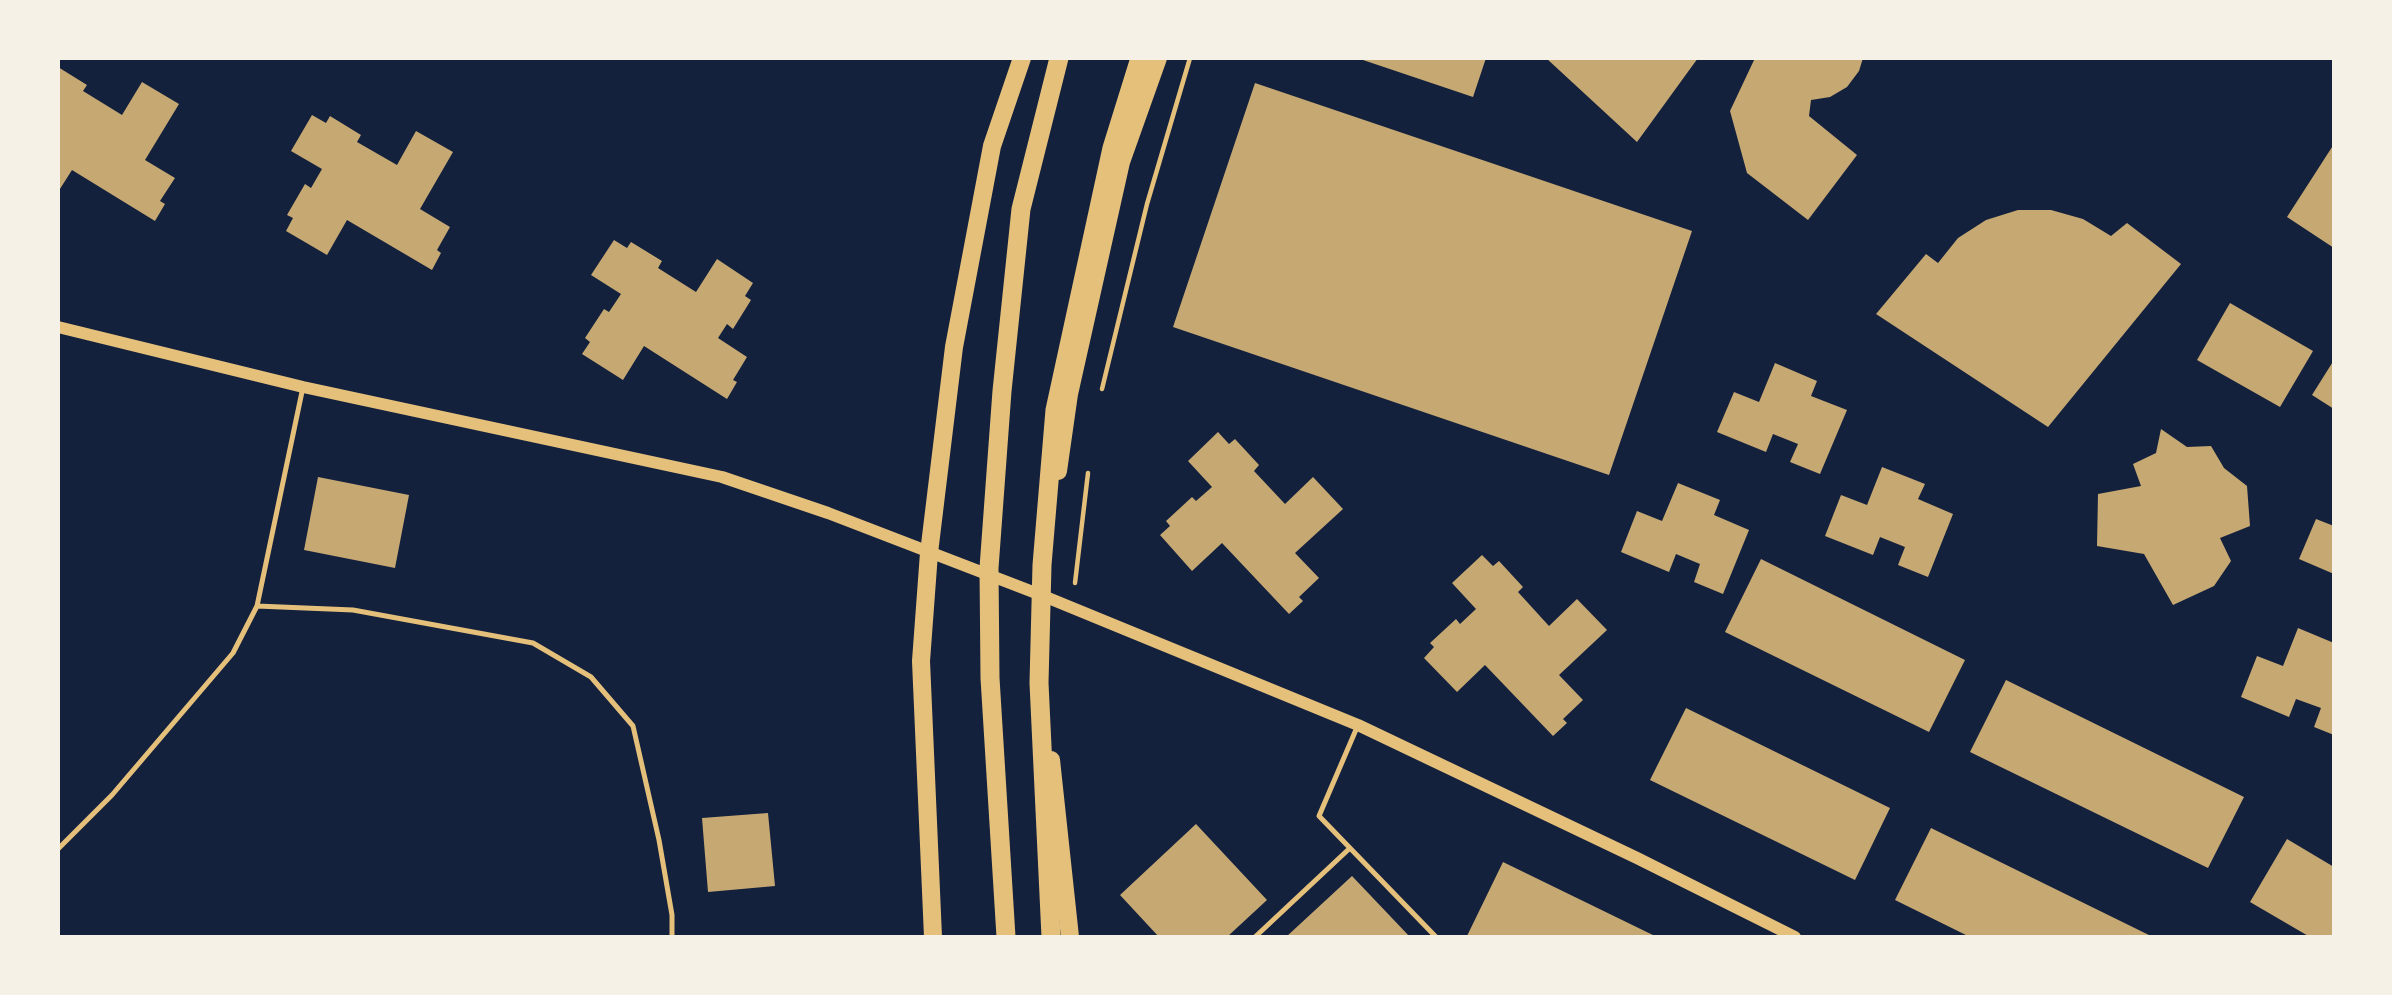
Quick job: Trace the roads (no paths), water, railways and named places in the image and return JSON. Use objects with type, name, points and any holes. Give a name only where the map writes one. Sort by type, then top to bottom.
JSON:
[{"type":"highway","points":[[1006,937],[990,678],[989,568],[1002,391],[1021,209],[1059,58]]},
{"type":"highway","points":[[1051,937],[1039,683],[1042,565],[1055,410],[1112,148],[1140,58]]},
{"type":"main road","points":[[933,937],[921,661],[929,553],[954,347],[992,146],[1022,58]]},
{"type":"main road","points":[[1070,937],[1043,684],[1041,595],[1069,394],[1121,162],[1158,58]]},
{"type":"street","points":[[58,327],[303,387],[722,477],[828,513],[1041,595],[1358,725],[1637,858],[1795,937]]},
{"type":"lane","points":[[58,849],[112,795],[233,653],[257,606],[303,387]]},
{"type":"lane","points":[[257,606],[354,610],[533,643],[591,677],[633,726],[659,840],[671,915],[671,937]]},
{"type":"lane","points":[[1358,725],[1319,816],[1436,937]]},
{"type":"lane","points":[[1255,937],[1350,848]]}]
